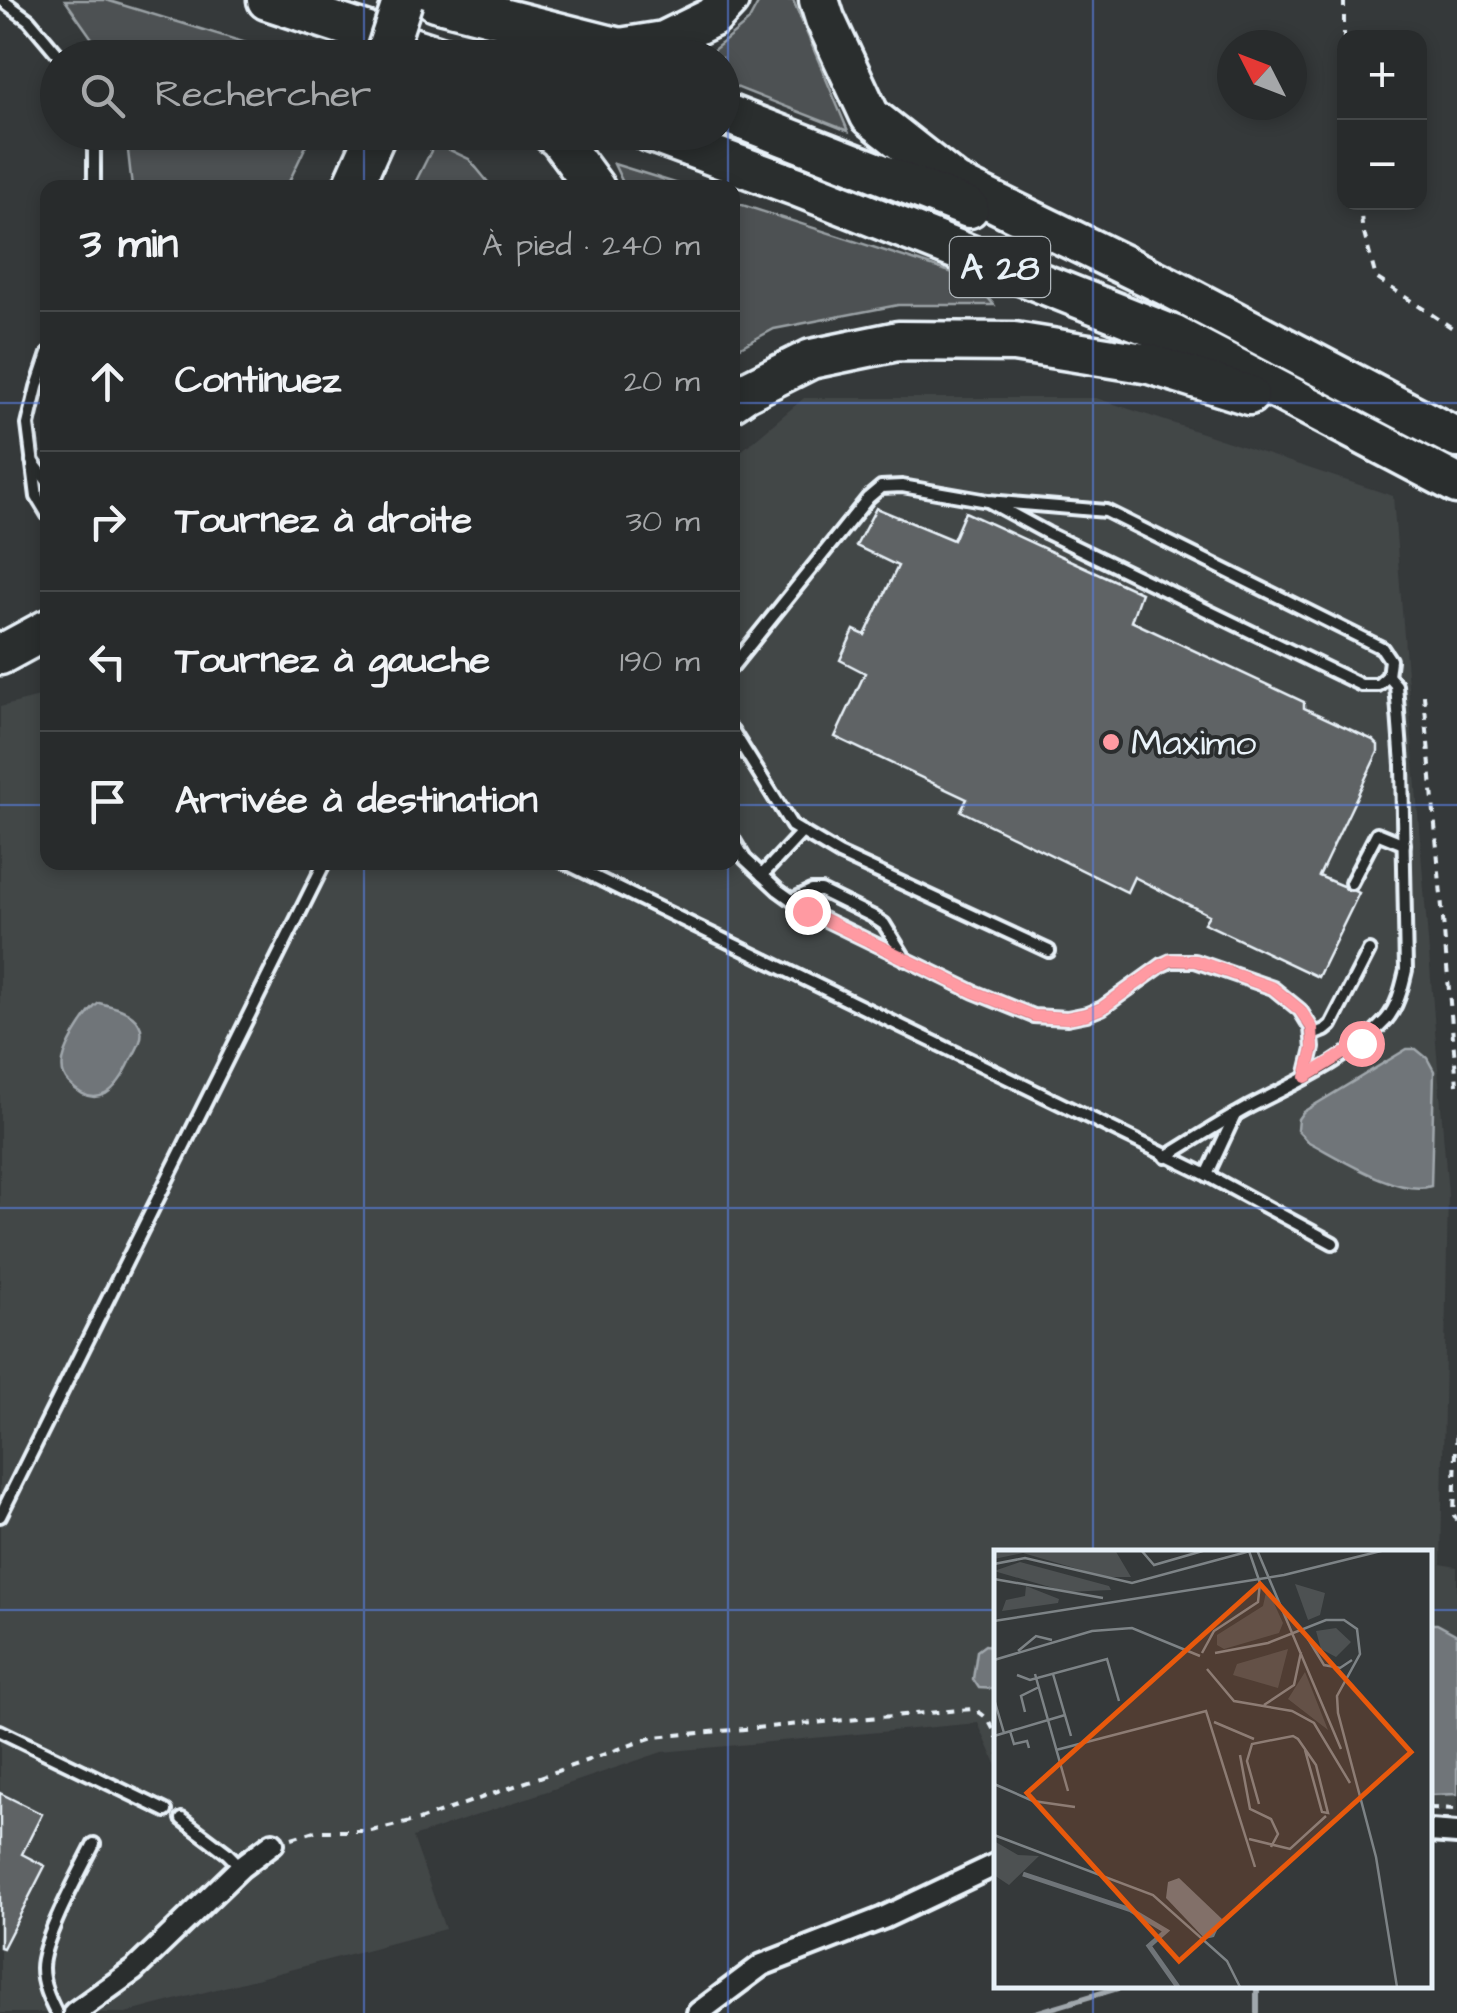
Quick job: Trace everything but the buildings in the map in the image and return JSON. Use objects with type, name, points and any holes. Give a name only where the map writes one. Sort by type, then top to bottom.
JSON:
[{"type":"highway","points":[[268,0],[382,40]]},
{"type":"highway","points":[[390,40],[403,0]]},
{"type":"highway","points":[[422,0],[426,40]]},
{"type":"highway","points":[[433,0],[589,40]]},
{"type":"highway","points":[[433,0],[535,40]]},
{"type":"highway","points":[[668,40],[713,17],[728,0]]},
{"type":"highway","points":[[819,0],[870,116],[954,182],[1167,286]]},
{"type":"highway","name":"A 28","points":[[740,119],[1167,286],[1457,438]]},
{"type":"highway","points":[[335,180],[348,150]]},
{"type":"highway","points":[[356,180],[369,150]]},
{"type":"highway","points":[[566,150],[589,180]]},
{"type":"highway","name":"A 28","points":[[698,150],[1175,336],[1457,484]]},
{"type":"highway","points":[[740,395],[811,360],[898,340],[1014,342],[1150,364],[1342,424]]},
{"type":"highway","points":[[0,656],[40,634]]},
{"type":"highway","points":[[0,668],[40,650]]},
{"type":"street","points":[[1432,1831],[1457,1833]]},
{"type":"street","points":[[74,2013],[134,1970],[241,1867],[273,1843]]},
{"type":"street","points":[[698,2013],[762,1965],[882,1918],[994,1865]]},
{"type":"lane","points":[[2,0],[29,20],[46,40]]},
{"type":"lane","points":[[94,150],[94,180]]},
{"type":"lane","points":[[40,376],[28,425],[40,502]]},
{"type":"lane","points":[[32,460],[40,471]]},
{"type":"lane","points":[[740,657],[868,498],[881,488],[902,486],[988,501],[1106,511],[1382,648],[1390,660],[1388,676],[1378,685],[1361,685],[1047,534],[988,501]]},
{"type":"lane","points":[[1166,1156],[1361,1043],[1388,1018],[1399,998],[1406,970],[1402,765],[1396,686],[1388,676]]},
{"type":"lane","points":[[740,743],[792,826],[839,854],[1049,951]]},
{"type":"lane","points":[[762,875],[802,832]]},
{"type":"lane","points":[[1351,883],[1376,833],[1404,844]]},
{"type":"lane","points":[[740,851],[762,875],[807,911],[1034,1016],[1067,1018],[1102,1008],[1171,960],[1196,961],[1273,988],[1300,1010],[1312,1028],[1313,1048],[1306,1077]]},
{"type":"lane","points":[[0,1516],[321,870]]},
{"type":"lane","points":[[580,870],[1207,1175],[1333,1244]]},
{"type":"lane","points":[[792,900],[822,892],[872,916],[884,924],[906,960]]},
{"type":"lane","points":[[1312,1035],[1331,1024],[1369,951]]},
{"type":"lane","points":[[1207,1175],[1236,1114]]},
{"type":"lane","points":[[0,1731],[166,1810]]},
{"type":"lane","points":[[182,1819],[241,1867]]},
{"type":"lane","points":[[56,2013],[43,1981],[42,1964],[58,1918],[94,1844]]},
{"type":"path","points":[[1344,0],[1344,30]]},
{"type":"path","points":[[1361,210],[1376,278],[1457,331]]},
{"type":"path","points":[[1424,695],[1457,1085]]},
{"type":"path","points":[[1457,1419],[1457,1520]]},
{"type":"path","points":[[273,1843],[315,1832],[371,1831],[419,1820],[654,1737],[972,1709],[983,1713],[994,1733]]},
{"type":"path","points":[[1432,1808],[1457,1809]]},
{"type":"shaded area","points":[[65,0],[106,0],[237,40],[93,40]]},
{"type":"shaded area","points":[[760,0],[793,0],[848,131],[740,89],[740,40],[726,40],[748,22]]},
{"type":"shaded area","points":[[128,150],[304,150],[290,180],[131,180]]},
{"type":"shaded area","points":[[432,150],[450,150],[469,159],[486,180],[416,180]]},
{"type":"shaded area","points":[[614,164],[665,180],[622,180]]},
{"type":"shaded area","points":[[740,204],[972,279],[994,305],[898,305],[774,329],[740,347]]},
{"type":"shaded area","points":[[804,398],[1096,398],[1393,496],[1448,1195],[1441,1564],[1457,1567],[1457,1812],[1432,1811],[1432,1550],[994,1550],[994,1759],[978,1723],[662,1752],[413,1837],[445,1929],[126,2013],[0,2013],[0,707],[40,697],[40,870],[740,870],[740,452]]},
{"type":"shaded area","points":[[99,1003],[136,1019],[141,1037],[126,1070],[113,1088],[98,1097],[79,1092],[64,1077],[62,1066],[75,1034]]},
{"type":"shaded area","points":[[1407,1049],[1416,1049],[1434,1071],[1431,1186],[1417,1188],[1368,1174],[1307,1141],[1297,1130],[1303,1112]]},
{"type":"shaded area","points":[[1432,1624],[1457,1635],[1457,1794],[1432,1795]]},
{"type":"shaded area","points":[[985,1645],[994,1646],[994,1689],[979,1688],[973,1679],[977,1651]]},
{"type":"waterway","points":[[1035,2013],[1118,1988]]},
{"type":"waterway","points":[[1257,1988],[1257,2013]]},
{"type":"place","name":"Maximo","points":[[1111,742]]},
{"type":"route","points":[[807,911],[974,992],[1034,1016],[1067,1018],[1087,1014],[1102,1008],[1171,960],[1196,961],[1273,988],[1300,1010],[1312,1028],[1313,1048],[1306,1077],[1361,1043]]}]
